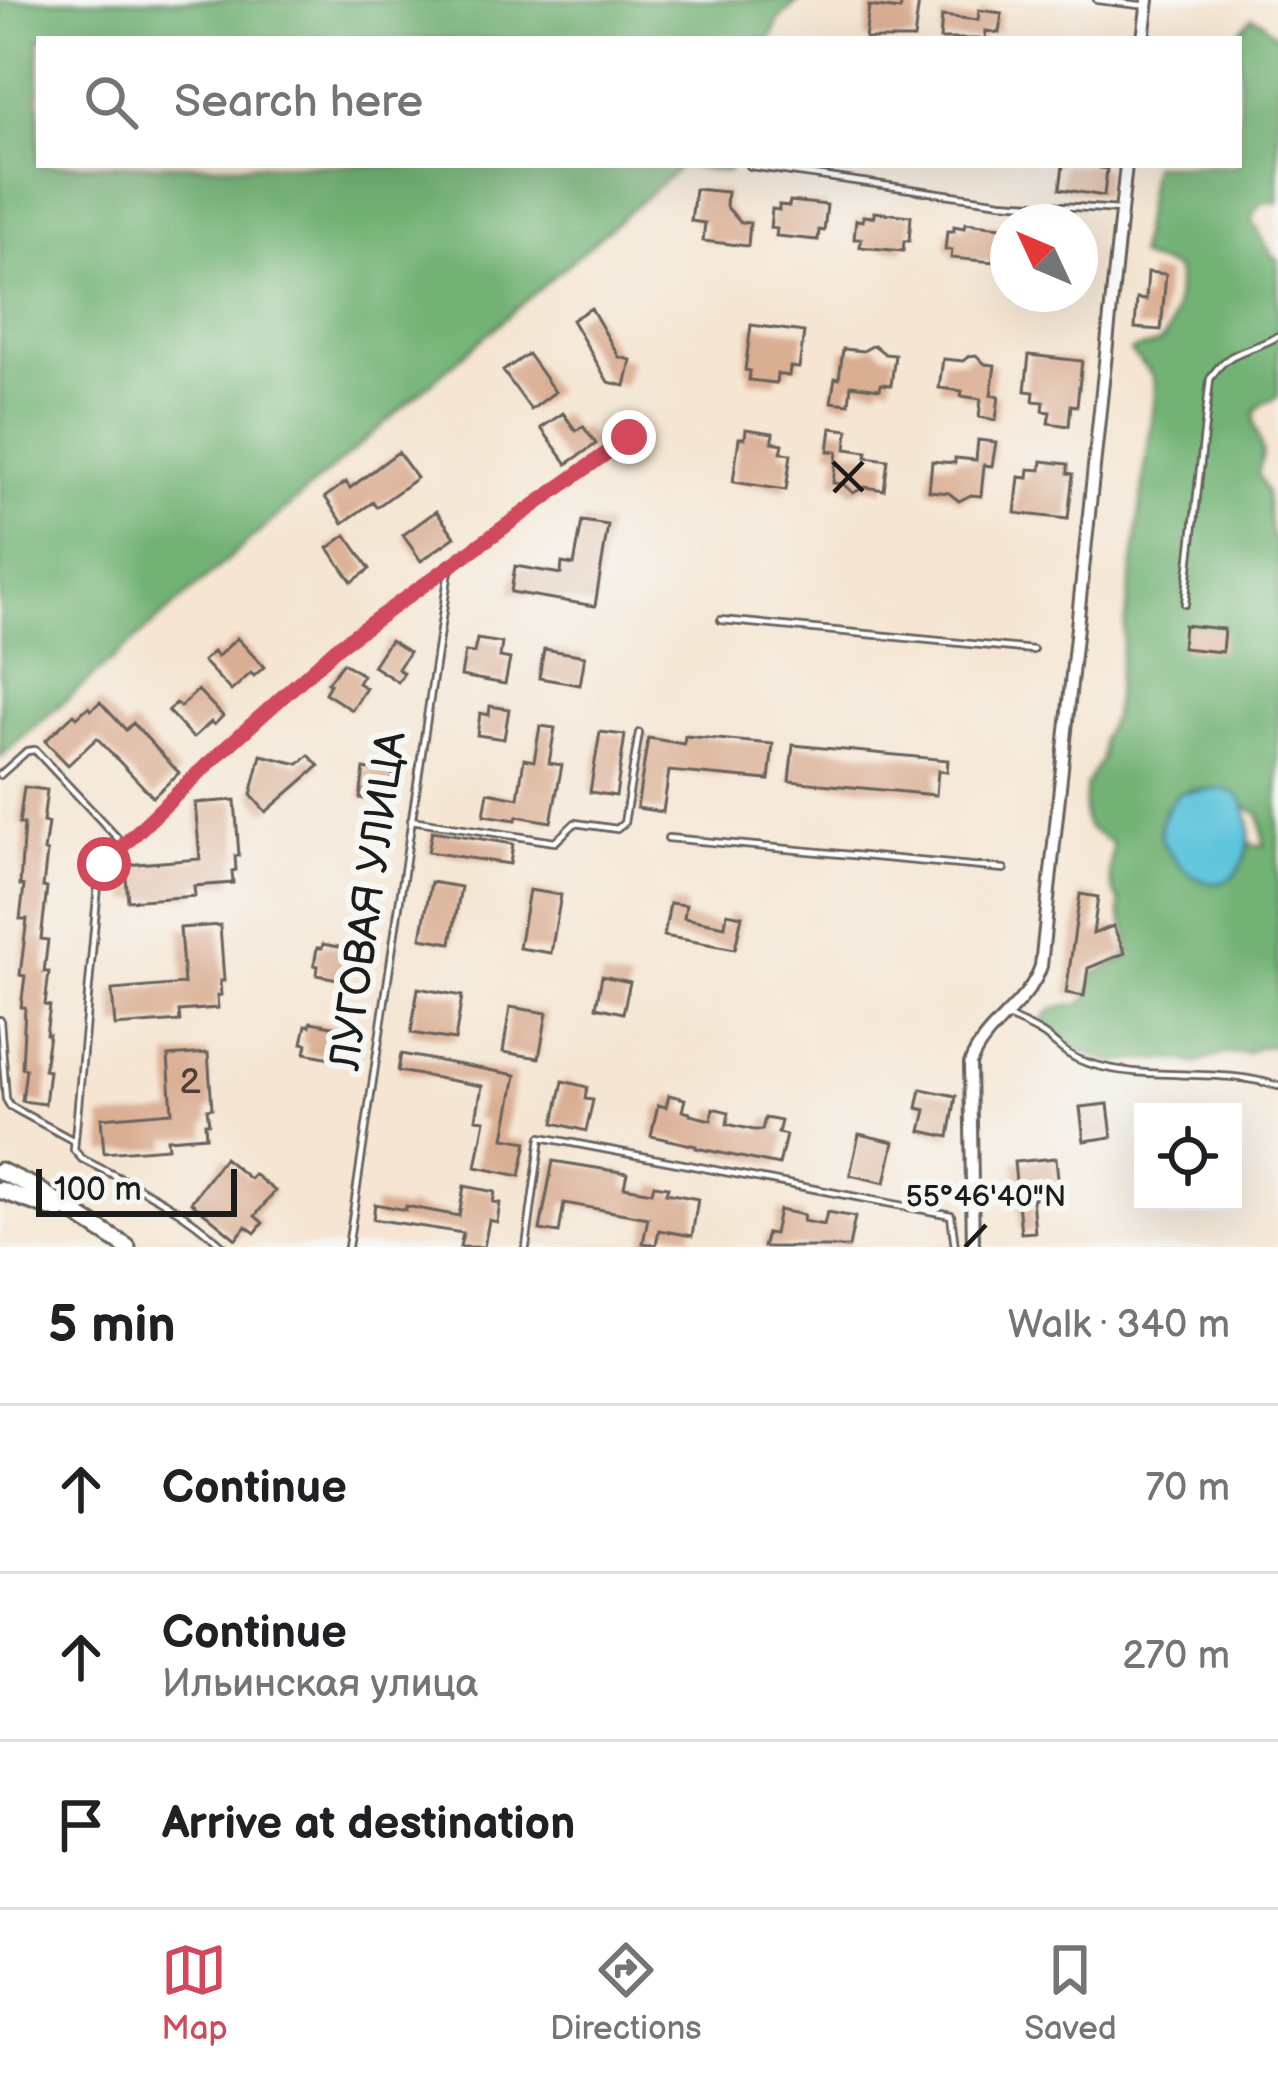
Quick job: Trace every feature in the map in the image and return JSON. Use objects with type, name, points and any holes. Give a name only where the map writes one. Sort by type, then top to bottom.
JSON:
[{"type":"street","points":[[1143,36],[1148,3]]},
{"type":"street","points":[[973,1247],[970,1064],[976,1047],[1035,983],[1041,967],[1126,168]]},
{"type":"street","points":[[2,1177],[33,1202],[77,1216]]},
{"type":"street","points":[[2,1177],[34,1187],[127,1247]]},
{"type":"street","points":[[0,1205],[33,1202]]},
{"type":"lane","points":[[1097,0],[1148,3]]},
{"type":"lane","points":[[764,168],[1001,202],[1120,211]]},
{"type":"lane","points":[[1185,604],[1210,380],[1219,364],[1235,352],[1278,336]]},
{"type":"lane","points":[[224,1247],[167,1201],[82,1159],[74,1150],[99,875],[104,864],[339,646],[629,437]]},
{"type":"lane","name":"ЛУГОВАЯ УЛИЦА","points":[[348,1247],[449,564]]},
{"type":"lane","points":[[721,620],[1033,650]]},
{"type":"lane","points":[[411,820],[555,842],[575,823],[617,830],[624,823],[639,734]]},
{"type":"lane","points":[[0,776],[26,751],[35,750],[124,845]]},
{"type":"lane","points":[[668,838],[1004,868]]},
{"type":"lane","points":[[1005,1016],[1086,1062],[1133,1072],[1235,1075],[1278,1086]]},
{"type":"lane","points":[[0,1020],[6,1100],[74,1141]]},
{"type":"lane","points":[[526,1247],[541,1137],[950,1215],[955,1247]]},
{"type":"green space","points":[[0,0],[799,0],[779,20],[771,36],[36,36],[36,168],[679,168],[0,757]]},
{"type":"green space","points":[[1252,17],[1262,21],[1278,38],[1278,203],[1263,202],[1252,220],[1278,259],[1278,397],[1262,404],[1254,423],[1263,454],[1258,474],[1266,493],[1271,535],[1278,542],[1278,1046],[1227,1053],[1197,1063],[1164,1059],[1111,1062],[1070,1047],[1043,1017],[1053,1009],[1082,1003],[1094,974],[1127,957],[1120,902],[1111,881],[1112,843],[1087,827],[1084,816],[1086,785],[1102,758],[1102,738],[1113,717],[1155,394],[1151,375],[1130,352],[1164,338],[1176,299],[1176,270],[1138,255],[1152,168],[1242,168],[1242,36],[1236,36]],"holes":[[[1220,789],[1260,815],[1264,846],[1160,829],[1165,809],[1189,790]]]},
{"type":"water","points":[[1220,789],[1238,796],[1247,813],[1250,835],[1245,858],[1234,875],[1217,883],[1195,877],[1168,851],[1161,828],[1179,793]]},
{"type":"building","points":[[902,0],[919,1],[914,36],[865,36],[869,6],[900,10]]},
{"type":"building","points":[[979,10],[1002,13],[999,33],[940,36],[942,16],[978,20]]},
{"type":"building","points":[[1063,168],[1107,169],[1104,196],[1060,189]]},
{"type":"building","points":[[695,189],[727,192],[726,206],[740,222],[750,223],[748,246],[703,241],[705,223],[691,221]]},
{"type":"building","points":[[790,201],[827,205],[818,240],[776,236],[777,229],[770,228],[772,209],[789,206]]},
{"type":"building","points":[[874,212],[911,216],[909,241],[904,241],[903,251],[860,247],[861,239],[854,239],[856,220],[874,217]]},
{"type":"building","points":[[965,223],[990,226],[990,262],[951,258],[952,250],[945,250],[947,231],[954,231],[954,226],[964,228]]},
{"type":"building","points":[[1148,272],[1166,274],[1161,330],[1135,328],[1137,299],[1146,300]]},
{"type":"building","points":[[591,308],[619,357],[631,360],[625,386],[608,382],[572,320]]},
{"type":"building","points":[[751,325],[804,332],[799,368],[790,367],[789,376],[777,374],[776,383],[749,380],[750,371],[745,370]]},
{"type":"building","points":[[874,345],[895,355],[891,385],[881,384],[880,389],[851,385],[849,404],[831,402],[843,349],[863,351]]},
{"type":"building","points":[[528,354],[555,392],[531,410],[503,371]]},
{"type":"building","points":[[976,355],[985,364],[995,365],[991,395],[999,396],[996,420],[979,417],[981,399],[939,388],[943,359],[963,361]]},
{"type":"building","points":[[1029,355],[1082,361],[1077,406],[1071,405],[1069,426],[1048,423],[1050,412],[1043,411],[1044,402],[1033,401],[1034,392],[1025,391]]},
{"type":"building","points":[[563,413],[576,431],[583,426],[596,444],[567,464],[541,428]]},
{"type":"building","points":[[831,428],[848,430],[846,449],[888,460],[884,490],[865,487],[853,493],[833,483],[837,452],[828,451]]},
{"type":"building","points":[[746,429],[773,433],[772,442],[783,444],[781,453],[791,454],[786,490],[733,482],[739,438],[745,438]]},
{"type":"building","points":[[978,440],[996,442],[992,466],[984,465],[981,496],[959,501],[949,493],[929,491],[932,461],[976,460]]},
{"type":"building","points":[[398,452],[417,478],[377,507],[373,502],[343,523],[325,497],[346,482],[350,488]]},
{"type":"building","points":[[1042,461],[1068,464],[1068,473],[1073,474],[1068,519],[1015,513],[1019,477],[1028,478],[1029,469],[1041,470]]},
{"type":"building","points":[[436,511],[455,537],[421,561],[403,535]]},
{"type":"building","points":[[582,521],[608,525],[595,606],[511,592],[515,566],[561,574],[562,563],[574,565]]},
{"type":"building","points":[[346,535],[370,569],[352,582],[328,548]]},
{"type":"building","points":[[1184,625],[1224,629],[1222,652],[1182,648]]},
{"type":"building","points":[[237,638],[264,667],[231,691],[203,661],[213,652],[217,657]]},
{"type":"building","points":[[477,639],[502,643],[500,657],[510,659],[505,684],[461,676],[465,652],[474,653]]},
{"type":"building","points":[[390,640],[409,652],[398,669],[404,673],[398,682],[373,666]]},
{"type":"building","points":[[544,649],[585,656],[580,685],[539,678]]},
{"type":"building","points":[[343,663],[363,675],[358,683],[366,688],[352,710],[325,693]]},
{"type":"building","points":[[198,690],[223,716],[193,738],[168,711],[176,703],[180,707]]},
{"type":"building","points":[[100,702],[126,730],[133,723],[179,773],[153,797],[97,738],[68,765],[45,741],[74,714],[77,717]]},
{"type":"building","points":[[490,706],[509,709],[504,739],[477,735],[480,713],[489,715]]},
{"type":"building","points":[[540,726],[555,728],[549,763],[562,765],[551,822],[484,815],[488,792],[518,798],[524,759],[534,761]]},
{"type":"building","points":[[600,732],[625,735],[616,796],[590,792]]},
{"type":"building","points":[[685,736],[773,744],[769,780],[669,771],[663,812],[637,808],[648,738],[684,744]]},
{"type":"building","points":[[793,745],[948,760],[947,772],[938,771],[936,795],[789,781]]},
{"type":"building","points":[[261,755],[299,764],[309,755],[319,766],[266,812],[251,795]]},
{"type":"building","points":[[364,769],[393,773],[388,803],[360,798]]},
{"type":"building","points":[[24,787],[47,790],[43,887],[47,888],[41,939],[48,940],[45,1005],[50,1006],[45,1104],[22,1101],[25,976],[20,975],[27,919],[20,919],[24,824],[19,824]]},
{"type":"building","points":[[235,800],[239,856],[235,856],[233,883],[194,886],[195,896],[128,901],[125,865],[200,859],[195,803]]},
{"type":"building","points":[[432,831],[513,844],[510,864],[428,852]]},
{"type":"building","points":[[431,882],[461,887],[451,943],[421,938]]},
{"type":"building","points":[[529,890],[561,895],[551,953],[519,948]]},
{"type":"building","points":[[1080,894],[1098,897],[1093,934],[1113,926],[1125,953],[1088,968],[1084,996],[1066,993]]},
{"type":"building","points":[[670,903],[686,905],[684,918],[725,926],[727,913],[742,916],[735,949],[664,936]]},
{"type":"building","points":[[220,925],[224,981],[220,981],[218,1008],[179,1011],[180,1021],[115,1026],[112,990],[184,984],[180,928]]},
{"type":"building","points":[[323,944],[354,950],[348,981],[317,975],[317,948]]},
{"type":"building","points":[[602,976],[630,982],[623,1013],[596,1007]]},
{"type":"building","points":[[418,988],[462,996],[455,1040],[411,1033]]},
{"type":"building","points":[[510,1007],[547,1013],[539,1058],[503,1052]]},
{"type":"building","points":[[311,1022],[342,1028],[336,1059],[305,1053],[307,1044],[302,1043]]},
{"type":"building","points":[[208,1053],[212,1108],[207,1109],[206,1136],[167,1139],[168,1148],[104,1153],[101,1118],[172,1112],[168,1056]]},
{"type":"building","points":[[401,1054],[516,1075],[504,1138],[527,1142],[520,1176],[476,1167],[485,1120],[476,1119],[482,1086],[398,1071]]},
{"type":"building","points":[[563,1081],[587,1087],[585,1099],[593,1100],[586,1131],[554,1123]]},
{"type":"building","points":[[921,1089],[956,1096],[949,1137],[921,1131],[926,1110],[917,1108]]},
{"type":"building","points":[[669,1095],[685,1099],[682,1111],[690,1115],[711,1120],[713,1108],[729,1112],[727,1124],[762,1130],[765,1118],[781,1121],[778,1133],[786,1135],[779,1165],[651,1136],[658,1105],[666,1107]]},
{"type":"building","points":[[1108,1104],[1112,1137],[1084,1141],[1080,1107]]},
{"type":"building","points":[[859,1134],[894,1142],[885,1183],[850,1175]]},
{"type":"building","points":[[224,1158],[275,1191],[255,1216],[263,1223],[255,1233],[246,1226],[236,1239],[191,1202]]},
{"type":"building","points":[[1056,1158],[1059,1188],[1038,1190],[1039,1198],[1032,1198],[1035,1232],[1021,1233],[1014,1162]]},
{"type":"building","points":[[553,1161],[627,1173],[624,1187],[652,1192],[654,1185],[668,1187],[666,1193],[698,1199],[692,1236],[659,1230],[656,1245],[643,1243],[648,1218],[564,1203],[559,1233],[540,1230]]},
{"type":"building","points":[[464,1186],[495,1192],[493,1202],[500,1203],[497,1222],[489,1220],[484,1247],[460,1247],[463,1233],[373,1219],[375,1204],[459,1216]]},
{"type":"building","points":[[779,1210],[824,1225],[827,1212],[855,1217],[849,1247],[763,1247],[767,1233],[774,1234]]},
{"type":"route","points":[[104,864],[339,646],[629,437]]}]
